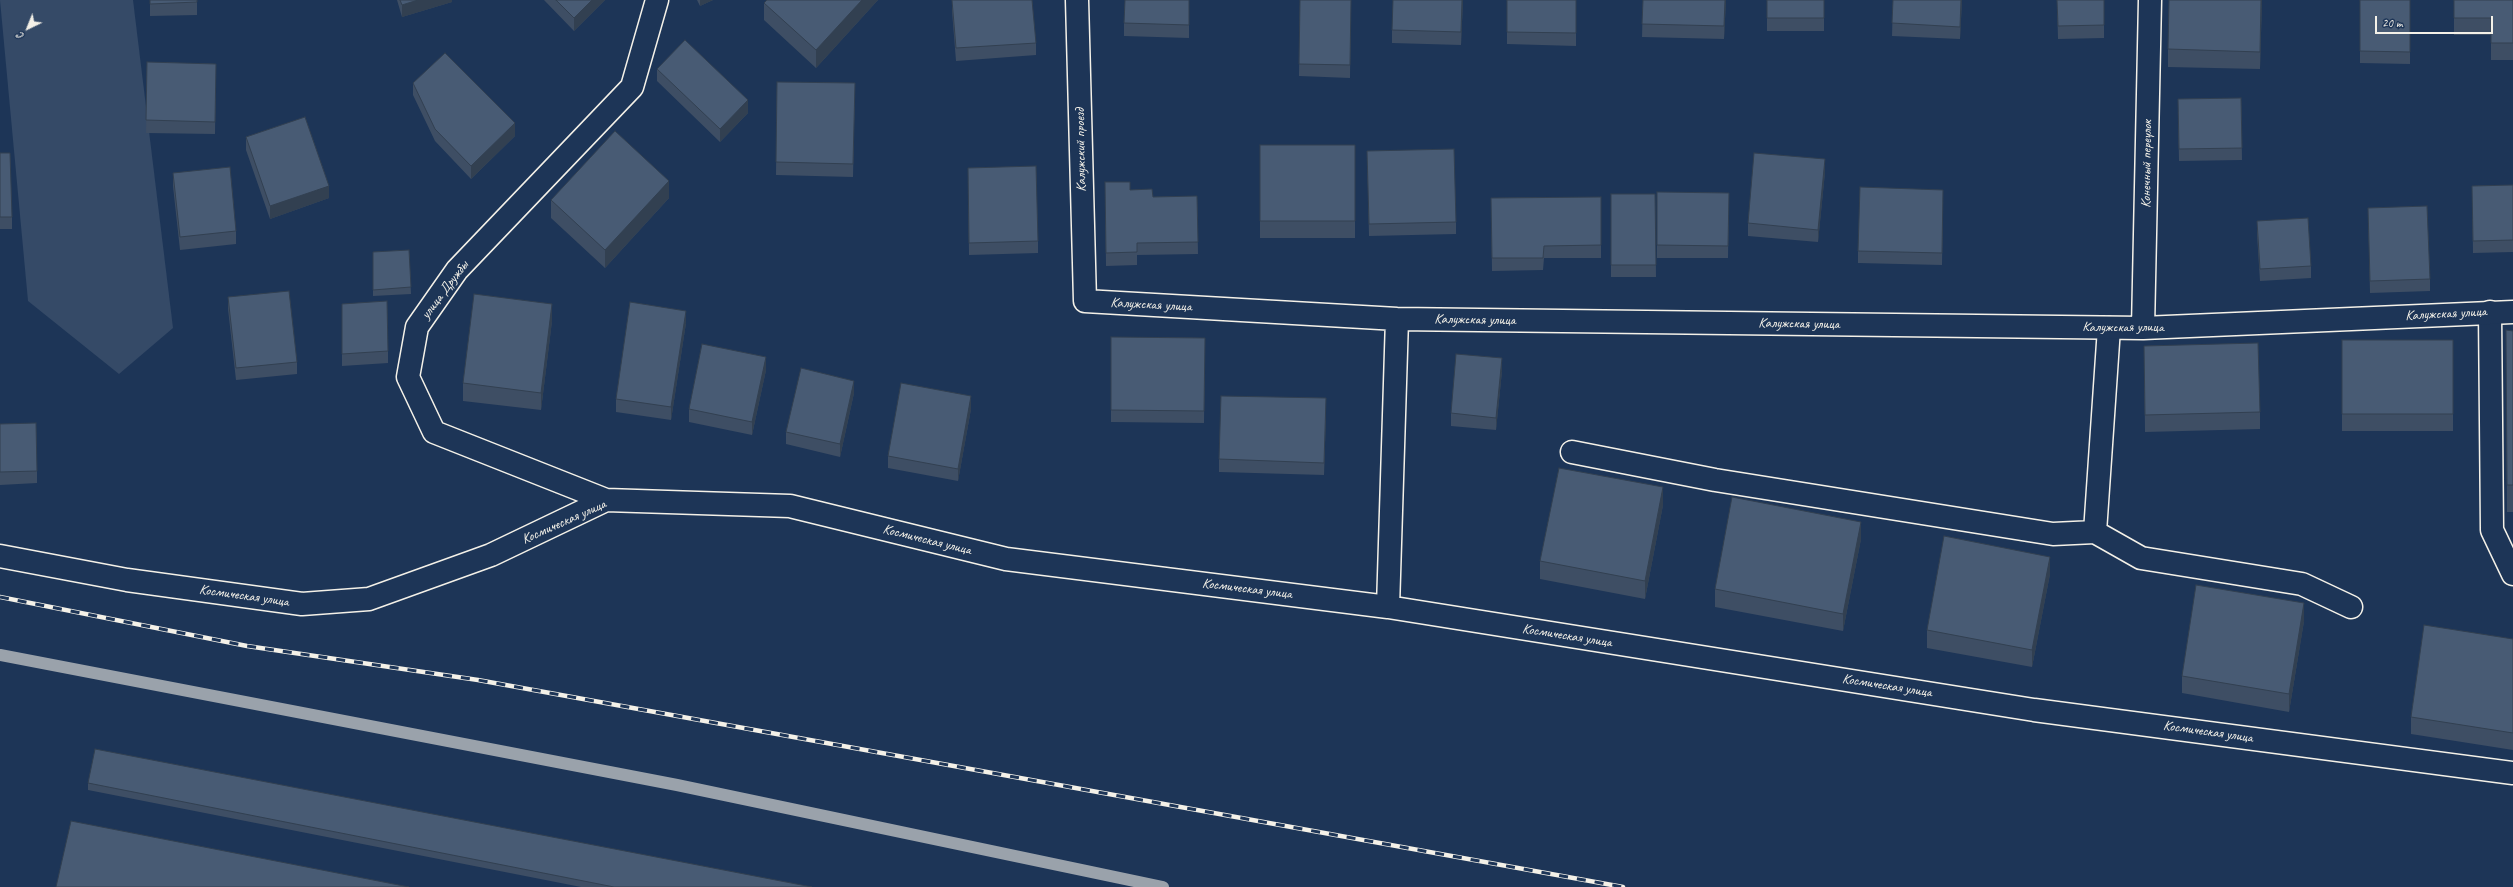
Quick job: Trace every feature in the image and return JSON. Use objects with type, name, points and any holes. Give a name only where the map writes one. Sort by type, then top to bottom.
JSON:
[{"type":"street","name":"улица Дружбы","points":[[606,500],[434,432],[408,378],[418,327],[457,270],[632,87],[657,0]]},
{"type":"street","name":"Калужский проезд","points":[[1077,0],[1085,301]]},
{"type":"street","name":"Конечный переулок","points":[[2143,328],[2150,0]]},
{"type":"street","name":"Калужская улица","points":[[1085,301],[1397,319],[2110,328],[2143,328],[2513,312]]},
{"type":"street","points":[[2490,312],[2492,530],[2513,574]]},
{"type":"street","points":[[1388,607],[1397,319]]},
{"type":"street","points":[[2095,532],[2110,328]]},
{"type":"street","points":[[1572,452],[1715,480],[2053,534],[2095,532],[2141,558],[2302,584],[2351,607]]},
{"type":"street","name":"Космическая улица","points":[[0,556],[127,580],[302,604],[369,599],[491,555],[606,500],[790,506],[1006,559],[1388,607],[2034,710],[2513,773]]},
{"type":"shaded area","points":[[0,0],[133,0],[173,328],[119,374],[28,301]]},
{"type":"building","points":[[150,0],[197,0],[197,2],[150,4]]},
{"type":"building","points":[[400,0],[418,0],[402,5]]},
{"type":"building","points":[[556,0],[592,0],[574,18]]},
{"type":"building","points":[[767,0],[862,0],[816,50],[764,3]]},
{"type":"building","points":[[952,0],[1032,0],[1036,43],[956,48]]},
{"type":"building","points":[[1125,0],[1189,0],[1189,25],[1124,23]]},
{"type":"building","points":[[1300,0],[1351,0],[1350,65],[1299,64]]},
{"type":"building","points":[[1393,0],[1462,0],[1461,32],[1392,30]]},
{"type":"building","points":[[1507,0],[1576,0],[1576,33],[1507,32]]},
{"type":"building","points":[[1643,0],[1725,0],[1724,26],[1642,24]]},
{"type":"building","points":[[1767,0],[1824,0],[1824,18],[1767,18]]},
{"type":"building","points":[[1893,0],[1961,0],[1960,27],[1892,23]]},
{"type":"building","points":[[2057,0],[2104,0],[2104,25],[2058,26]]},
{"type":"building","points":[[2169,0],[2261,0],[2260,52],[2168,49]]},
{"type":"building","points":[[2360,0],[2410,0],[2410,52],[2360,51]]},
{"type":"building","points":[[2454,0],[2513,0],[2513,43],[2491,43],[2491,18],[2454,18]]},
{"type":"building","points":[[685,40],[748,100],[720,129],[657,69]]},
{"type":"building","points":[[445,53],[515,123],[471,166],[435,129],[413,83]]},
{"type":"building","points":[[147,62],[216,64],[215,122],[146,120]]},
{"type":"building","points":[[777,82],[855,83],[853,164],[776,162]]},
{"type":"building","points":[[2241,98],[2242,148],[2179,149],[2178,99]]},
{"type":"building","points":[[305,117],[329,186],[270,206],[246,137]]},
{"type":"building","points":[[615,131],[669,181],[605,250],[551,200]]},
{"type":"building","points":[[1260,145],[1355,145],[1355,221],[1260,221]]},
{"type":"building","points":[[1454,149],[1456,222],[1369,224],[1367,151]]},
{"type":"building","points":[[0,153],[10,153],[12,217],[0,217]]},
{"type":"building","points":[[1754,153],[1825,159],[1818,230],[1748,223]]},
{"type":"building","points":[[1036,166],[1038,241],[969,243],[968,168]]},
{"type":"building","points":[[230,167],[236,231],[180,237],[173,173]]},
{"type":"building","points":[[1105,182],[1130,182],[1130,190],[1152,189],[1153,197],[1197,196],[1198,242],[1137,243],[1137,252],[1106,253]]},
{"type":"building","points":[[2513,185],[2513,240],[2473,241],[2472,186]]},
{"type":"building","points":[[1860,187],[1943,190],[1942,253],[1858,251]]},
{"type":"building","points":[[1657,192],[1729,193],[1728,246],[1657,245]]},
{"type":"building","points":[[1611,194],[1655,194],[1656,265],[1611,265]]},
{"type":"building","points":[[1601,197],[1601,245],[1544,246],[1543,258],[1492,258],[1491,198]]},
{"type":"building","points":[[2427,206],[2430,279],[2370,281],[2368,208]]},
{"type":"building","points":[[2308,218],[2311,266],[2260,269],[2257,221]]},
{"type":"building","points":[[409,250],[411,287],[373,290],[373,252]]},
{"type":"building","points":[[289,291],[297,362],[236,368],[228,297]]},
{"type":"building","points":[[474,294],[552,304],[541,393],[463,383]]},
{"type":"building","points":[[387,301],[388,351],[342,354],[342,304]]},
{"type":"building","points":[[630,302],[686,311],[671,407],[616,399]]},
{"type":"building","points":[[2506,330],[2513,331],[2513,485],[2507,485]]},
{"type":"building","points":[[1111,337],[1205,338],[1204,411],[1111,410]]},
{"type":"building","points":[[2342,340],[2453,340],[2453,414],[2342,414]]},
{"type":"building","points":[[2258,343],[2260,412],[2145,415],[2144,346]]},
{"type":"building","points":[[702,344],[766,357],[752,422],[689,409]]},
{"type":"building","points":[[1456,354],[1502,358],[1496,418],[1451,413]]},
{"type":"building","points":[[801,368],[854,381],[840,444],[786,432]]},
{"type":"building","points":[[901,383],[971,396],[958,469],[888,456]]},
{"type":"building","points":[[1221,396],[1326,398],[1324,463],[1219,459]]},
{"type":"building","points":[[36,423],[37,471],[0,472],[0,424]]},
{"type":"building","points":[[1559,468],[1663,487],[1645,581],[1540,561]]},
{"type":"building","points":[[1732,497],[1861,522],[1843,614],[1715,589]]},
{"type":"building","points":[[1944,536],[2050,557],[2032,650],[1927,630]]},
{"type":"building","points":[[2196,585],[2304,603],[2289,694],[2182,676]]},
{"type":"building","points":[[2424,625],[2513,639],[2513,733],[2411,717]]},
{"type":"building","points":[[95,749],[812,887],[614,887],[88,783]]},
{"type":"building","points":[[71,821],[409,887],[56,887]]},
{"type":"waterway","points":[[0,655],[677,785],[1163,887]]},
{"type":"railway","points":[[0,597],[247,646],[478,680],[1623,887]]}]
